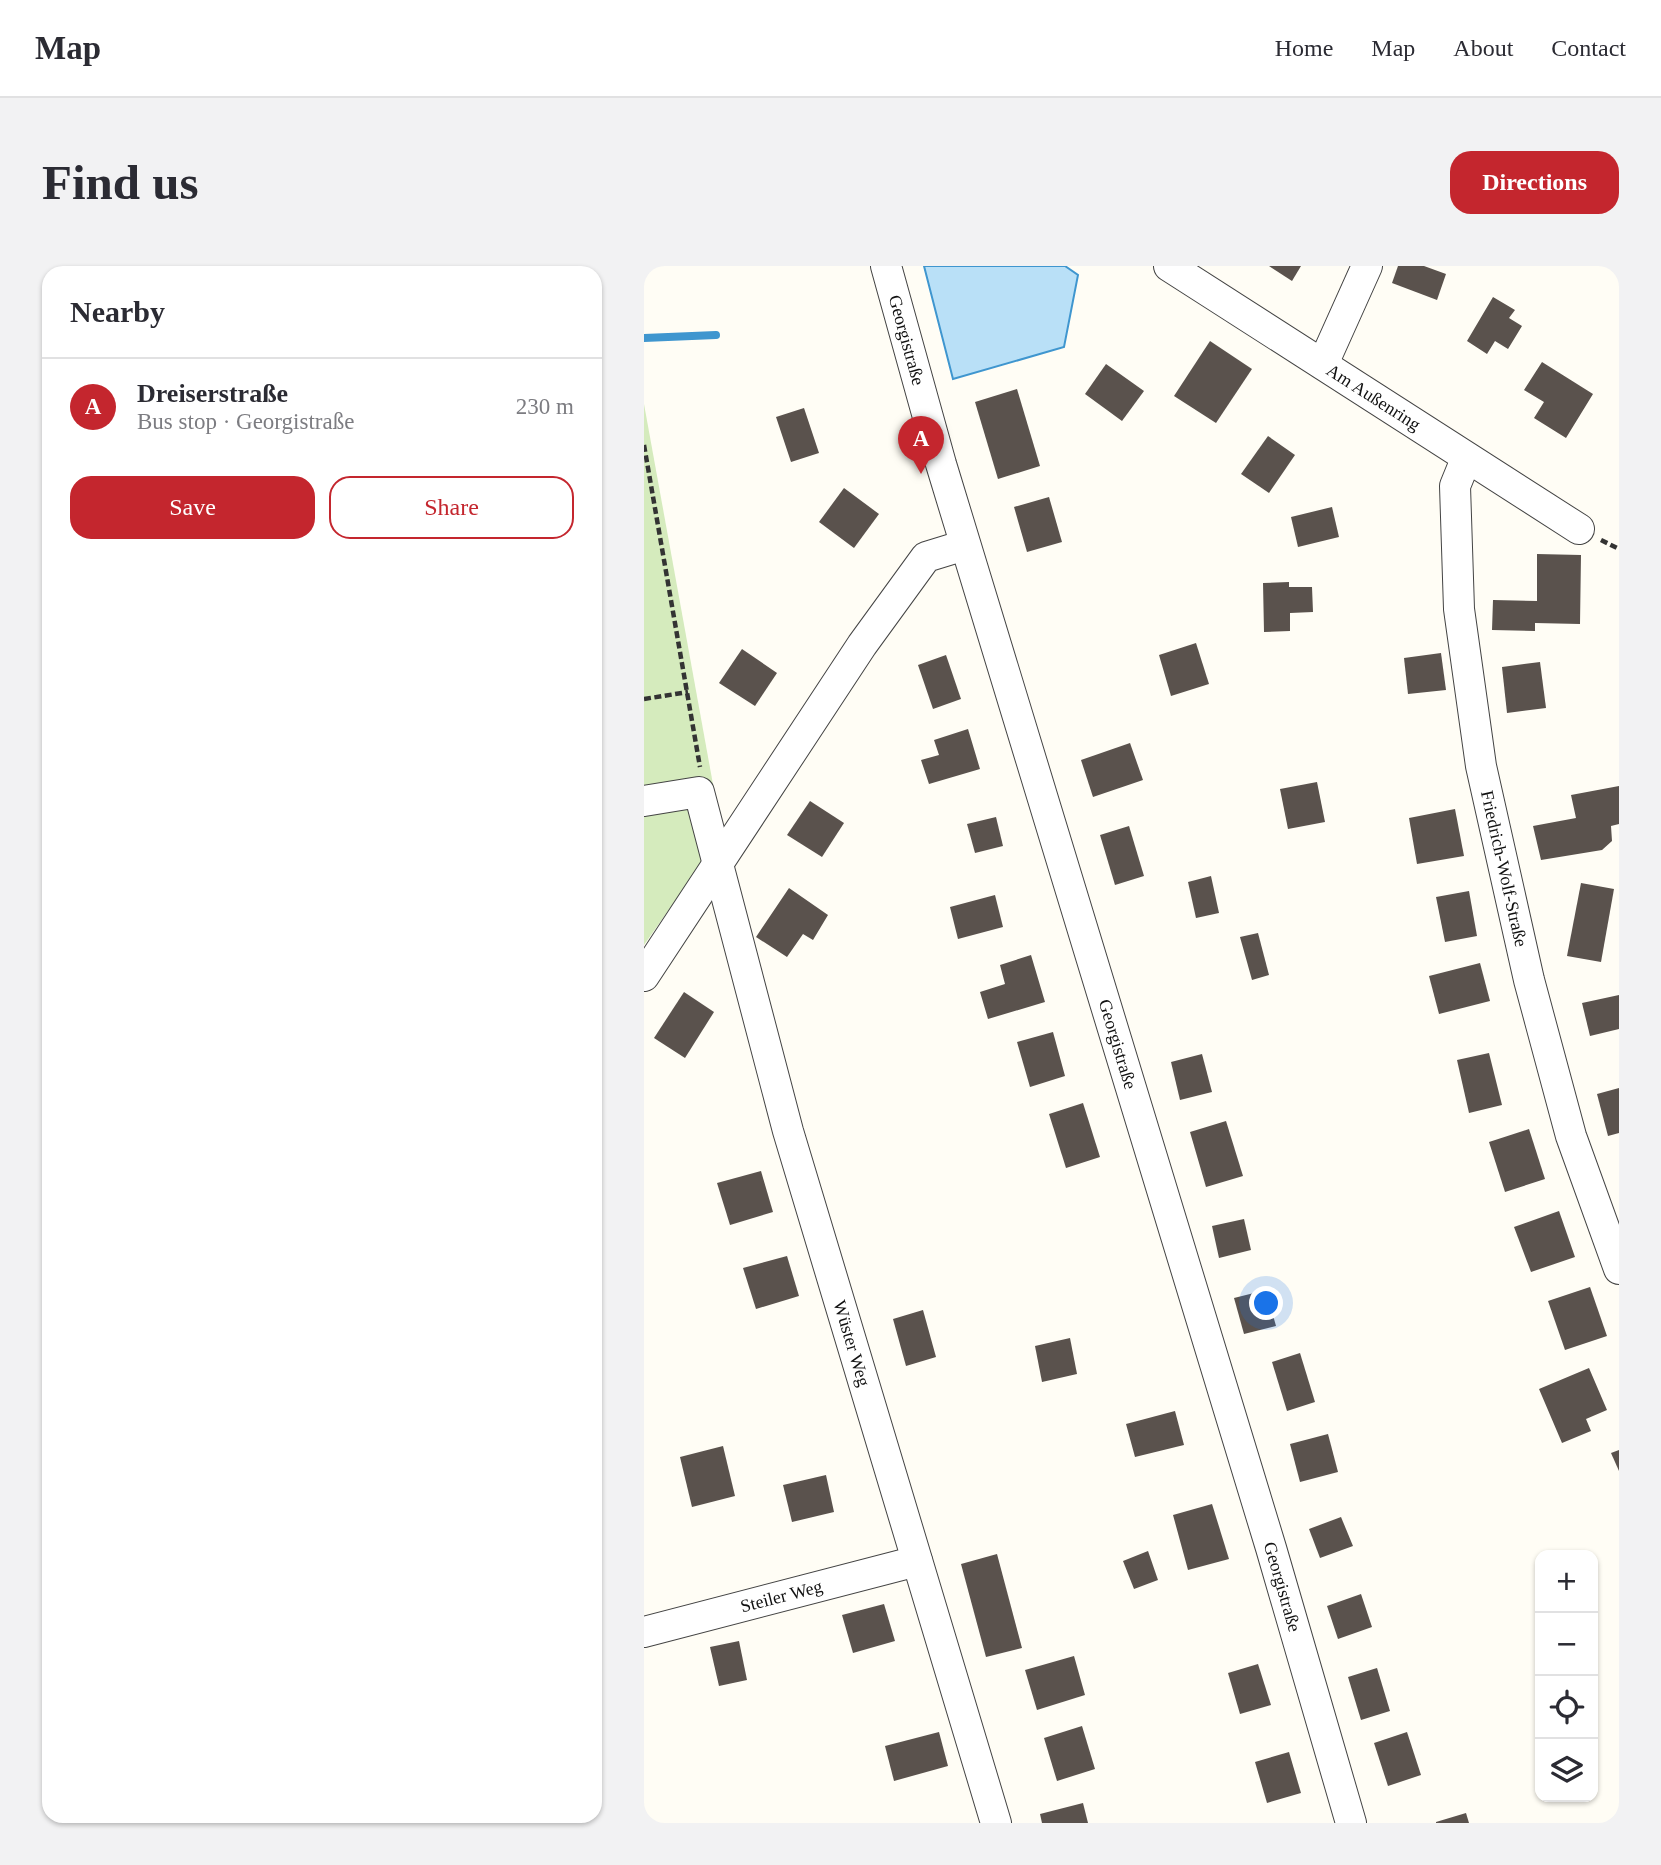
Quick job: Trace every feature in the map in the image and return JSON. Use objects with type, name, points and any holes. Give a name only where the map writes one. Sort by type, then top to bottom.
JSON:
[{"type":"street","name":"Georgistraße","points":[[886,266],[965,545],[1351,1823]]},
{"type":"street","name":"Am Außenring","points":[[1169,266],[1466,459],[1579,528]]},
{"type":"street","points":[[1323,364],[1367,266]]},
{"type":"street","name":"Friedrich-Wolf-Straße","points":[[1466,459],[1455,486],[1459,609],[1481,766],[1529,980],[1570,1136],[1619,1269]]},
{"type":"street","points":[[644,976],[862,645],[926,557],[965,545]]},
{"type":"street","points":[[644,802],[699,792]]},
{"type":"street","name":"Wüster Weg","points":[[699,792],[788,1131],[996,1823]]},
{"type":"street","name":"Steiler Weg","points":[[644,1632],[917,1561]]},
{"type":"path","points":[[644,445],[701,773],[699,792]]},
{"type":"path","points":[[644,699],[688,692]]},
{"type":"green space","points":[[644,404],[722,834],[644,945]]},
{"type":"water","points":[[924,266],[1065,266],[1078,275],[1064,347],[953,379]]},
{"type":"building","points":[[1269,266],[1301,266],[1292,281]]},
{"type":"building","points":[[1398,266],[1424,266],[1446,274],[1437,300],[1392,283]]},
{"type":"building","points":[[1493,297],[1515,310],[1509,318],[1522,326],[1508,349],[1495,341],[1487,354],[1467,341]]},
{"type":"building","points":[[1210,341],[1252,369],[1216,423],[1174,396]]},
{"type":"building","points":[[1542,362],[1593,394],[1566,438],[1534,418],[1544,402],[1524,390]]},
{"type":"building","points":[[1106,364],[1144,391],[1122,421],[1085,394]]},
{"type":"building","points":[[1017,389],[1040,466],[998,479],[975,402]]},
{"type":"building","points":[[804,408],[819,453],[791,462],[776,417]]},
{"type":"building","points":[[1268,436],[1295,455],[1269,493],[1241,474]]},
{"type":"building","points":[[844,488],[879,514],[854,548],[819,522]]},
{"type":"building","points":[[1049,497],[1062,542],[1027,552],[1014,507]]},
{"type":"building","points":[[1332,507],[1339,537],[1298,547],[1291,517]]},
{"type":"building","points":[[1537,554],[1581,555],[1580,624],[1535,623],[1535,631],[1492,630],[1493,600],[1537,601]]},
{"type":"building","points":[[1289,582],[1289,587],[1312,587],[1313,612],[1290,613],[1290,631],[1264,632],[1263,583]]},
{"type":"building","points":[[1196,643],[1209,684],[1171,696],[1159,655]]},
{"type":"building","points":[[742,649],[777,673],[755,706],[719,683]]},
{"type":"building","points":[[1441,653],[1446,690],[1408,694],[1404,658]]},
{"type":"building","points":[[946,655],[961,699],[933,709],[918,665]]},
{"type":"building","points":[[1540,662],[1546,708],[1507,713],[1502,667]]},
{"type":"building","points":[[968,729],[980,769],[929,784],[921,760],[939,755],[934,740]]},
{"type":"building","points":[[1130,743],[1143,780],[1093,797],[1081,760]]},
{"type":"building","points":[[1317,782],[1325,822],[1288,829],[1280,789]]},
{"type":"building","points":[[1619,786],[1619,824],[1611,826],[1612,841],[1602,850],[1541,860],[1533,826],[1576,818],[1571,795]]},
{"type":"building","points":[[810,801],[844,823],[822,857],[787,835]]},
{"type":"building","points":[[1455,809],[1464,856],[1417,864],[1409,818]]},
{"type":"building","points":[[996,817],[1003,846],[975,853],[967,824]]},
{"type":"building","points":[[1129,826],[1144,876],[1115,885],[1100,835]]},
{"type":"building","points":[[1211,876],[1219,913],[1196,918],[1188,882]]},
{"type":"building","points":[[1581,883],[1614,889],[1601,962],[1567,956]]},
{"type":"building","points":[[789,888],[828,915],[813,940],[803,934],[787,957],[756,937]]},
{"type":"building","points":[[1469,891],[1477,936],[1445,942],[1436,897]]},
{"type":"building","points":[[995,895],[1003,927],[958,939],[950,907]]},
{"type":"building","points":[[1258,933],[1269,975],[1252,980],[1240,937]]},
{"type":"building","points":[[1031,955],[1045,1002],[988,1019],[980,992],[1005,984],[1000,965]]},
{"type":"building","points":[[1480,963],[1490,1001],[1439,1014],[1429,976]]},
{"type":"building","points":[[684,992],[714,1012],[685,1058],[654,1038]]},
{"type":"building","points":[[1619,995],[1619,1029],[1590,1036],[1582,1003]]},
{"type":"building","points":[[1053,1032],[1065,1076],[1030,1087],[1017,1042]]},
{"type":"building","points":[[1489,1053],[1502,1105],[1469,1113],[1457,1060]]},
{"type":"building","points":[[1202,1054],[1212,1092],[1180,1100],[1171,1062]]},
{"type":"building","points":[[1619,1088],[1619,1133],[1608,1136],[1597,1094]]},
{"type":"building","points":[[1083,1103],[1100,1157],[1066,1168],[1049,1114]]},
{"type":"building","points":[[1226,1121],[1243,1176],[1206,1187],[1190,1132]]},
{"type":"building","points":[[1529,1129],[1545,1179],[1505,1192],[1489,1142]]},
{"type":"building","points":[[761,1171],[773,1212],[730,1225],[717,1183]]},
{"type":"building","points":[[1559,1211],[1575,1257],[1531,1272],[1514,1227]]},
{"type":"building","points":[[1244,1219],[1251,1250],[1219,1258],[1212,1226]]},
{"type":"building","points":[[787,1256],[799,1296],[756,1309],[743,1268]]},
{"type":"building","points":[[1590,1287],[1607,1336],[1565,1350],[1548,1301]]},
{"type":"building","points":[[1266,1290],[1276,1326],[1244,1334],[1234,1298]]},
{"type":"building","points":[[923,1310],[936,1357],[906,1366],[893,1319]]},
{"type":"building","points":[[1070,1338],[1077,1374],[1042,1382],[1035,1346]]},
{"type":"building","points":[[1300,1353],[1315,1402],[1287,1411],[1272,1362]]},
{"type":"building","points":[[1589,1368],[1607,1410],[1586,1419],[1591,1431],[1562,1443],[1539,1389]]},
{"type":"building","points":[[1175,1411],[1184,1445],[1135,1457],[1126,1424]]},
{"type":"building","points":[[1328,1434],[1338,1472],[1300,1482],[1290,1444]]},
{"type":"building","points":[[723,1446],[735,1496],[692,1507],[680,1457]]},
{"type":"building","points":[[1619,1450],[1619,1471],[1611,1453]]},
{"type":"building","points":[[826,1475],[834,1512],[792,1522],[783,1485]]},
{"type":"building","points":[[1212,1504],[1229,1559],[1188,1570],[1173,1515]]},
{"type":"building","points":[[1341,1517],[1353,1546],[1320,1558],[1309,1529]]},
{"type":"building","points":[[1148,1551],[1158,1580],[1134,1589],[1123,1561]]},
{"type":"building","points":[[997,1554],[1022,1648],[986,1657],[961,1564]]},
{"type":"building","points":[[1361,1594],[1372,1627],[1338,1639],[1327,1606]]},
{"type":"building","points":[[884,1604],[895,1641],[853,1653],[842,1615]]},
{"type":"building","points":[[739,1641],[747,1680],[719,1686],[710,1647]]},
{"type":"building","points":[[1074,1656],[1085,1695],[1037,1710],[1025,1670]]},
{"type":"building","points":[[1258,1664],[1271,1705],[1240,1714],[1228,1673]]},
{"type":"building","points":[[1377,1668],[1390,1711],[1361,1720],[1348,1677]]},
{"type":"building","points":[[1082,1726],[1095,1769],[1057,1781],[1044,1738]]},
{"type":"building","points":[[939,1732],[948,1766],[894,1781],[885,1746]]},
{"type":"building","points":[[1407,1732],[1421,1775],[1388,1786],[1374,1743]]},
{"type":"building","points":[[1289,1752],[1301,1793],[1267,1803],[1255,1762]]},
{"type":"building","points":[[1083,1803],[1088,1823],[1042,1823],[1040,1814]]},
{"type":"building","points":[[1466,1813],[1469,1823],[1436,1823],[1436,1822]]},
{"type":"waterway","points":[[644,338],[716,335]]},
{"type":"place","name":"Dreiserstraße","points":[[921,474]]}]
